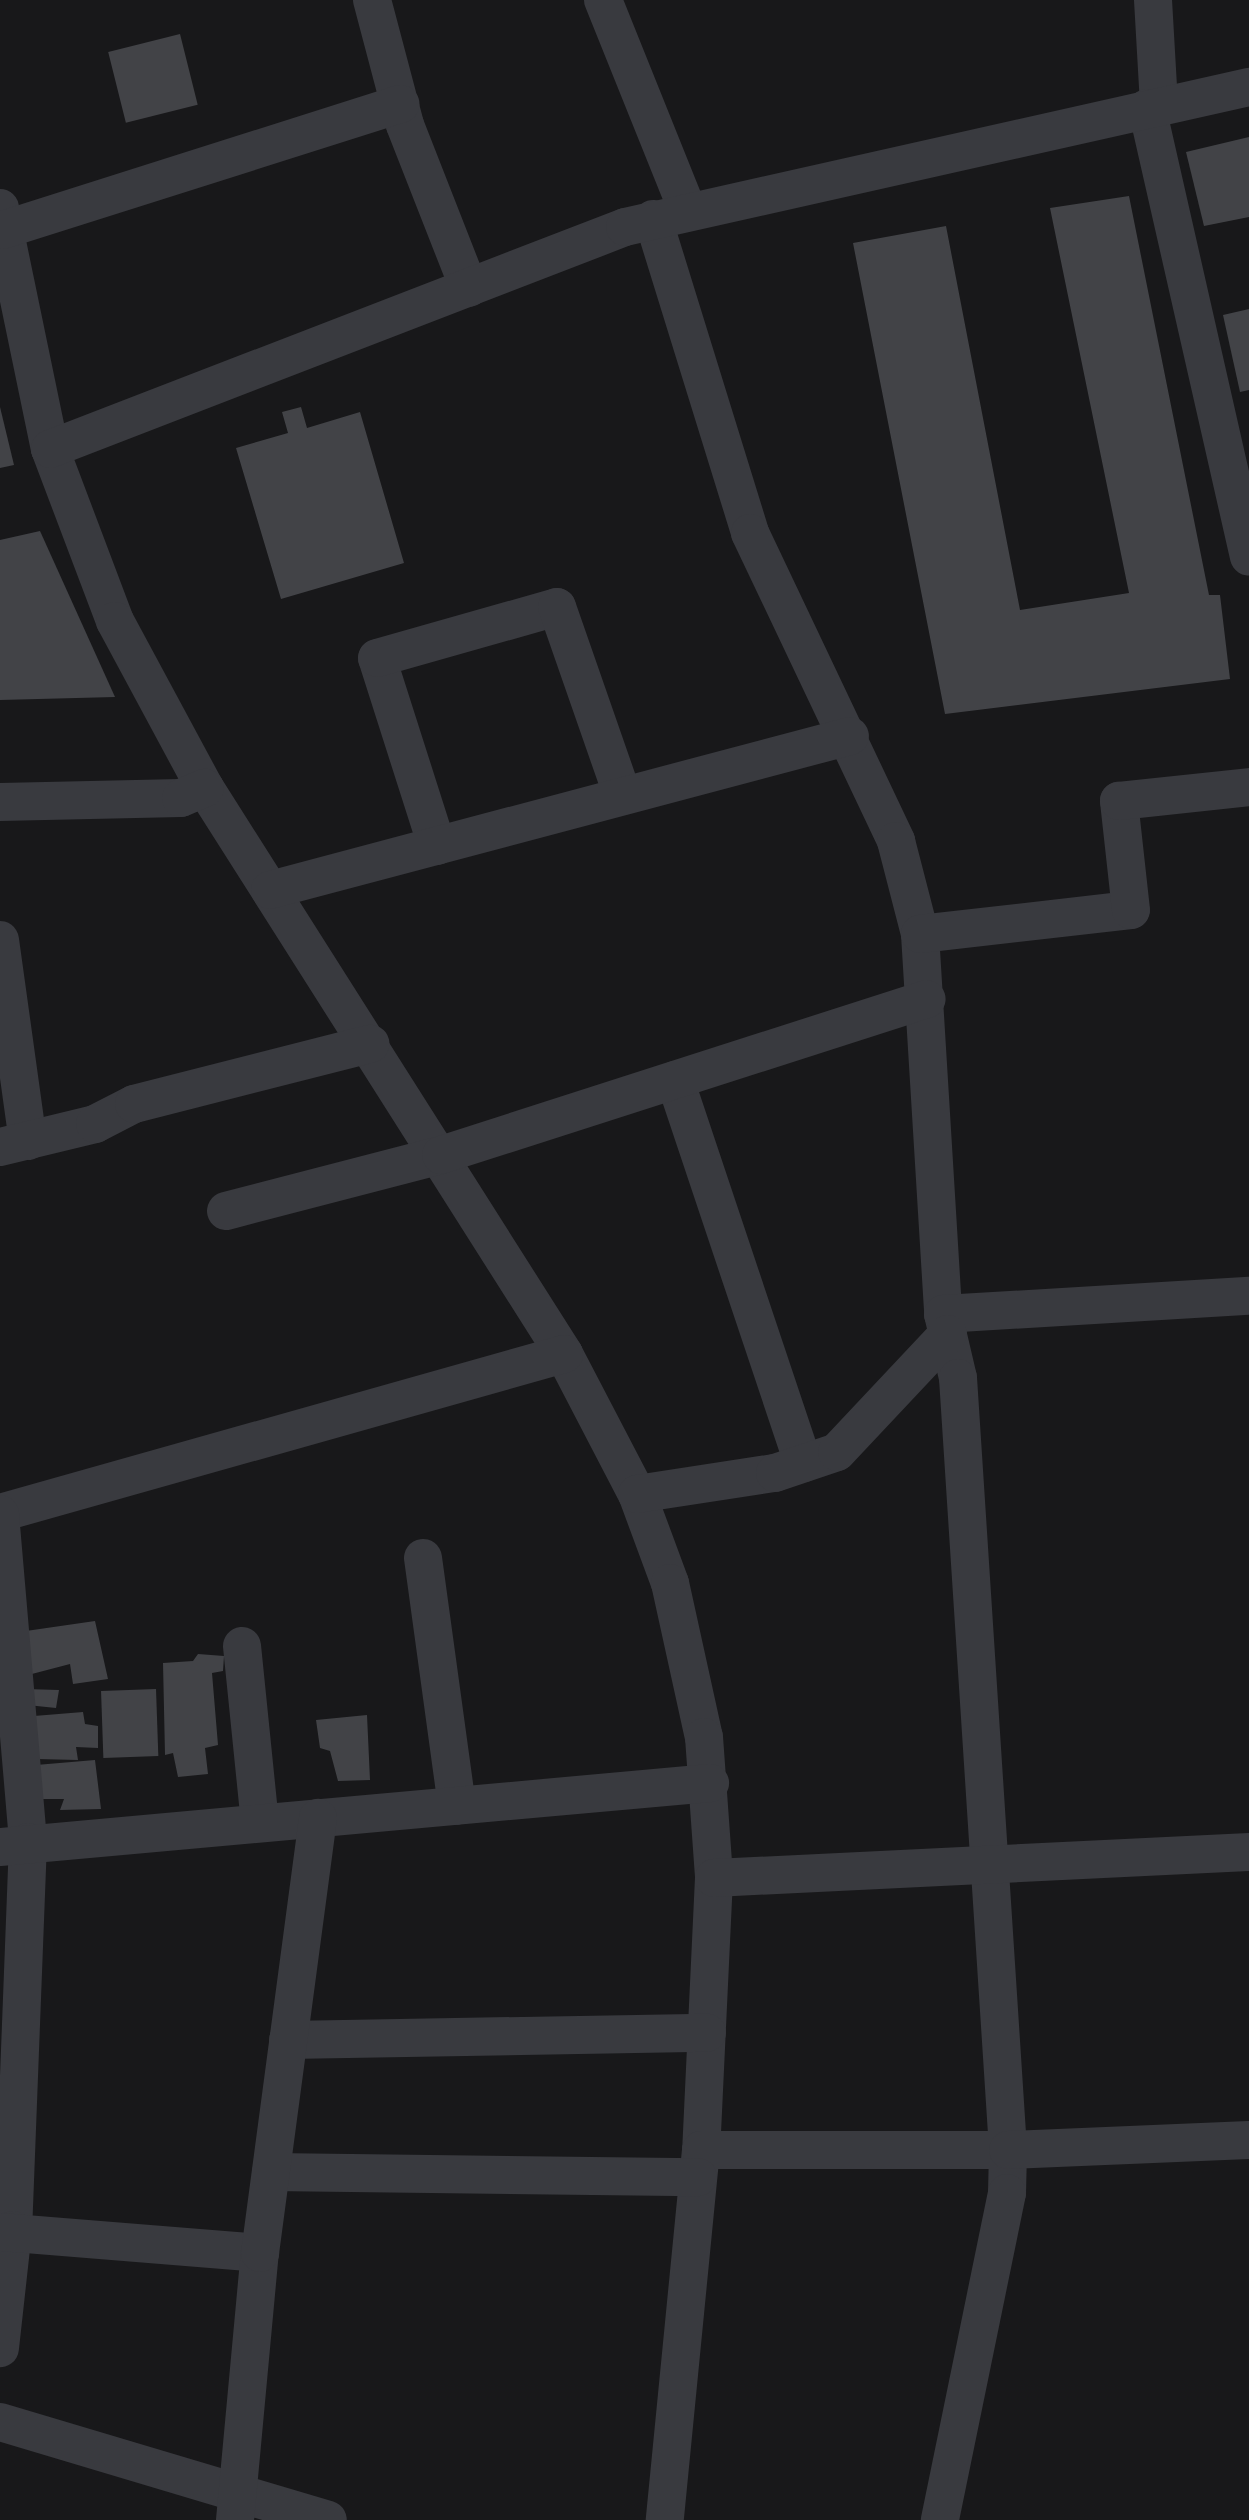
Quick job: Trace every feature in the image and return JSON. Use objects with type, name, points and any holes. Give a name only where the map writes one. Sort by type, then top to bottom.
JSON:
[{"type":"street","points":[[372,0],[401,104],[469,288]]},
{"type":"street","points":[[603,0],[670,214],[750,533],[850,736],[896,841],[920,934],[927,999],[945,1324],[958,1378],[985,1865],[1008,2150],[1007,2193],[940,2520]]},
{"type":"street","points":[[1153,0],[1153,106],[1249,558]]},
{"type":"street","points":[[50,449],[670,214],[1249,87]]},
{"type":"street","points":[[401,104],[2,219],[50,449],[115,621],[205,788],[441,1155],[564,1354],[637,1494],[688,1649],[710,1783],[714,1878],[699,2164],[665,2520]]},
{"type":"street","points":[[437,846],[377,658],[557,607],[623,796]]},
{"type":"street","points":[[270,890],[850,736]]},
{"type":"street","points":[[920,934],[1131,910],[1119,801],[1249,787]]},
{"type":"street","points":[[0,802],[181,798],[205,788]]},
{"type":"street","points":[[0,940],[14,1144],[95,1124],[134,1104],[370,1044]]},
{"type":"street","points":[[226,1211],[441,1155],[927,999]]},
{"type":"street","points":[[676,1080],[803,1464]]},
{"type":"street","points":[[637,1494],[803,1464],[837,1452],[945,1324],[1249,1296]]},
{"type":"street","points":[[0,2348],[7,2231],[14,1845],[0,1513],[564,1354]]},
{"type":"street","points":[[423,1558],[457,1806]]},
{"type":"street","points":[[242,1646],[260,1823]]},
{"type":"street","points":[[14,1845],[710,1783]]},
{"type":"street","points":[[236,2506],[260,2253],[318,1818]]},
{"type":"street","points":[[714,1878],[1249,1852]]},
{"type":"street","points":[[288,2039],[707,2033]]},
{"type":"street","points":[[271,2172],[699,2164],[1249,2140]]},
{"type":"street","points":[[7,2231],[260,2253]]},
{"type":"street","points":[[0,2422],[236,2506],[328,2520]]},
{"type":"building","points":[[180,34],[198,105],[126,123],[108,52]]},
{"type":"building","points":[[1249,137],[1249,217],[1204,226],[1186,152]]},
{"type":"building","points":[[1129,196],[1209,595],[1220,595],[1230,679],[945,714],[853,243],[946,226],[1020,610],[1129,593],[1050,208]]},
{"type":"building","points":[[1249,309],[1249,390],[1240,392],[1223,315]]},
{"type":"building","points":[[0,407],[14,465],[0,468]]},
{"type":"building","points":[[301,407],[307,428],[360,412],[404,563],[281,599],[236,448],[288,433],[282,412]]},
{"type":"building","points":[[40,531],[115,697],[0,700],[0,540]]},
{"type":"building","points":[[95,1621],[108,1679],[73,1684],[70,1664],[28,1675],[19,1632]]},
{"type":"building","points":[[198,1654],[224,1656],[223,1671],[212,1673],[218,1745],[205,1748],[208,1774],[178,1777],[173,1753],[165,1755],[163,1663],[193,1661]]},
{"type":"building","points":[[25,1689],[59,1690],[56,1708],[27,1705]]},
{"type":"building","points":[[156,1689],[158,1756],[103,1758],[101,1691]]},
{"type":"building","points":[[83,1712],[85,1724],[98,1726],[98,1748],[76,1747],[78,1760],[37,1759],[34,1716]]},
{"type":"building","points":[[367,1715],[370,1780],[338,1781],[330,1751],[320,1748],[316,1720]]},
{"type":"building","points":[[95,1760],[101,1809],[60,1810],[64,1799],[33,1799],[36,1765]]}]
